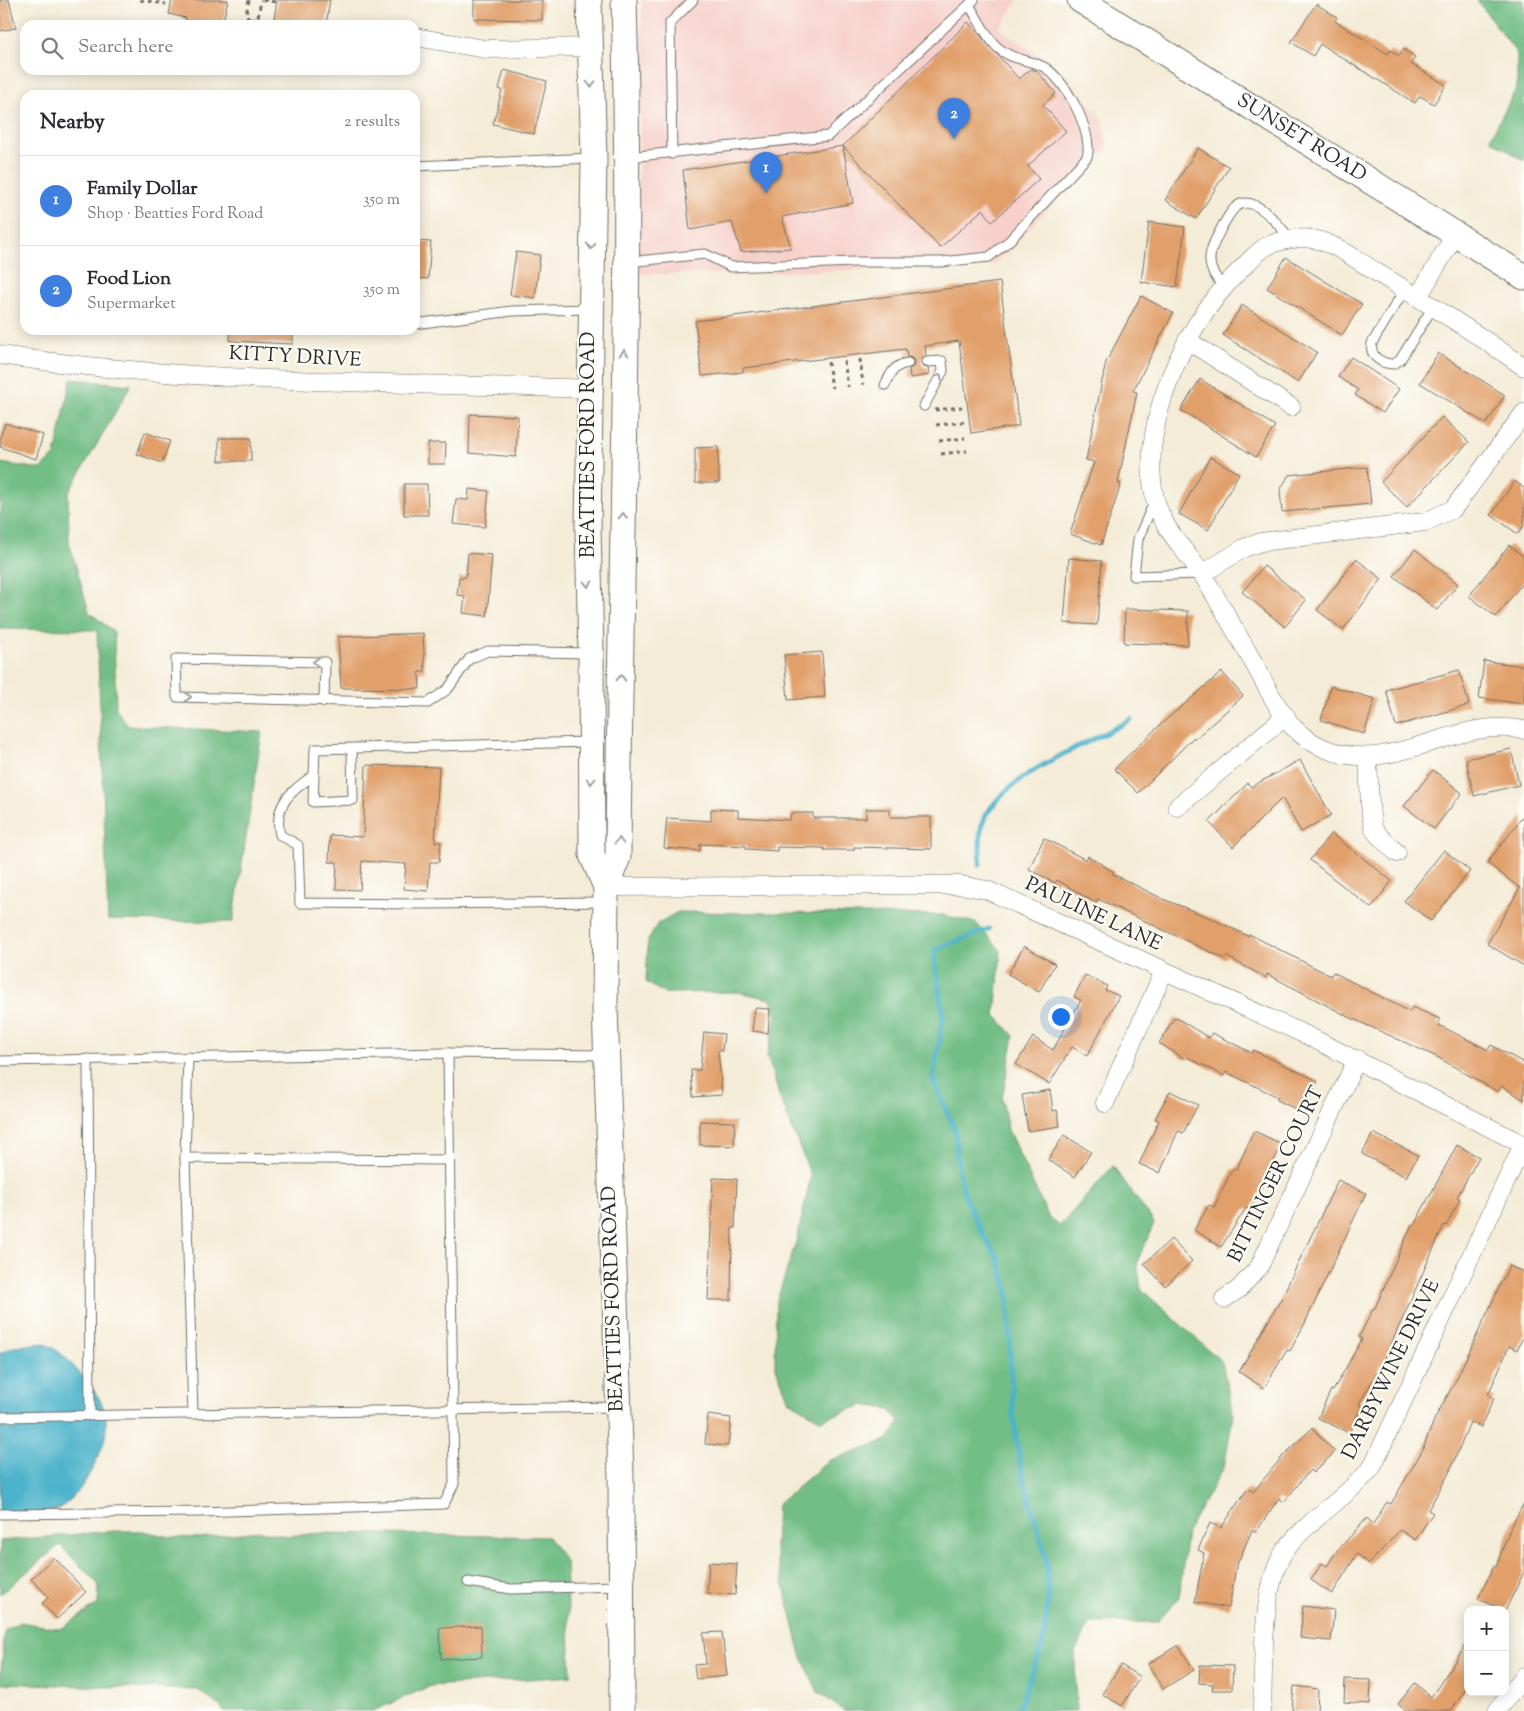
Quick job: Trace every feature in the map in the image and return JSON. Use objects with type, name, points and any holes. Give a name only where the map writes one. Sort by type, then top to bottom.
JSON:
[{"type":"main road","name":"BEATTIES FORD ROAD","points":[[589,0],[594,158],[590,309],[588,528],[592,855],[606,895]]},
{"type":"main road","name":"BEATTIES FORD ROAD","points":[[622,1711],[622,1586],[618,1407],[606,1055],[606,895],[618,857],[626,157],[624,0]]},
{"type":"main road","name":"SUNSET ROAD","points":[[1080,0],[1524,277]]},
{"type":"street","points":[[420,38],[485,49],[590,47]]},
{"type":"street","points":[[1419,298],[1456,233]]},
{"type":"street","points":[[1524,367],[1419,298],[1337,248],[1313,239],[1291,240],[1269,245],[1254,256],[1224,288],[1205,312],[1187,340],[1163,398],[1154,436],[1152,464],[1155,499],[1169,532],[1202,574],[1294,728],[1310,741],[1327,750],[1347,756],[1368,758],[1386,755],[1473,730],[1492,728],[1524,730]]},
{"type":"street","points":[[1187,340],[1291,408]]},
{"type":"street","name":"KITTY DRIVE","points":[[0,355],[80,366],[152,372],[417,385],[590,389]]},
{"type":"street","points":[[1202,574],[1244,548],[1261,542],[1425,522],[1440,516],[1453,509],[1524,413]]},
{"type":"street","points":[[1176,807],[1286,716]]},
{"type":"street","points":[[1368,758],[1371,782],[1371,820],[1374,830],[1397,853]]},
{"type":"street","name":"PAULINE LANE","points":[[606,895],[961,885],[987,890],[1357,1059],[1524,1145]]},
{"type":"street","points":[[1105,1103],[1164,971]]},
{"type":"street","name":"BITTINGER COURT","points":[[1224,1299],[1239,1289],[1259,1267],[1357,1059]]},
{"type":"street","name":"DARBYWINE DRIVE","points":[[1262,1711],[1269,1588],[1276,1565],[1286,1549],[1310,1524],[1359,1483],[1372,1467],[1524,1145]]},
{"type":"street","points":[[1496,1711],[1524,1676]]},
{"type":"lane","points":[[672,154],[670,23],[693,0]]},
{"type":"lane","points":[[625,262],[705,254],[731,267],[854,262],[941,262],[989,256],[1009,242],[1086,157],[1090,147],[1080,115],[1060,83],[1042,66],[1017,60],[996,46],[971,2],[828,136],[672,154],[626,157]]},
{"type":"lane","points":[[420,166],[594,158]]},
{"type":"lane","points":[[1224,288],[1212,270],[1211,252],[1219,233],[1237,206],[1244,203],[1261,209],[1276,220],[1291,240]]},
{"type":"lane","points":[[1419,298],[1400,360],[1394,364],[1385,364],[1375,358],[1371,348],[1372,343],[1419,298]]},
{"type":"lane","points":[[420,323],[512,311],[590,309]]},
{"type":"lane","points":[[926,408],[943,371],[942,361],[927,362]]},
{"type":"lane","points":[[886,385],[891,372],[898,364],[908,363]]},
{"type":"lane","points":[[1155,499],[1138,540],[1134,576],[1202,574]]},
{"type":"lane","points":[[324,702],[325,662],[176,659],[177,697],[324,702],[428,703],[448,689],[469,659],[488,651],[591,653]]},
{"type":"lane","points":[[352,749],[353,800],[313,802],[315,749],[591,742]]},
{"type":"lane","points":[[314,775],[293,790],[282,806],[277,821],[280,835],[298,844],[300,903],[426,904],[606,895]]},
{"type":"lane","points":[[0,1060],[448,1053],[606,1055]]},
{"type":"lane","points":[[0,1514],[198,1512],[444,1504],[454,1484],[451,1410],[448,1053]]},
{"type":"lane","points":[[188,1057],[185,1158],[194,1414]]},
{"type":"lane","points":[[88,1059],[90,1416]]},
{"type":"lane","points":[[185,1158],[449,1160]]},
{"type":"lane","points":[[0,1417],[618,1407]]},
{"type":"lane","points":[[468,1582],[511,1589],[622,1586]]},
{"type":"path","points":[[140,0],[166,4]]},
{"type":"path","points":[[249,0],[246,15],[251,20],[258,16],[262,0],[276,2]]},
{"type":"path","points":[[860,359],[864,385]]},
{"type":"path","points":[[844,361],[848,386]]},
{"type":"path","points":[[828,362],[832,388]]},
{"type":"path","points":[[926,408],[962,407]]},
{"type":"path","points":[[936,425],[964,422]]},
{"type":"path","points":[[939,441],[966,438]]},
{"type":"path","points":[[941,454],[967,451]]},
{"type":"shaded area","points":[[642,0],[1018,0],[999,29],[1050,62],[1066,76],[1103,120],[1107,148],[993,265],[730,274],[637,274]]},
{"type":"green space","points":[[1477,0],[1524,0],[1524,161],[1490,139],[1517,87],[1517,54]]},
{"type":"green space","points":[[71,379],[131,385],[68,494],[69,542],[89,612],[114,632],[116,709],[128,726],[262,732],[233,922],[108,920],[97,630],[0,629],[0,463],[41,469],[55,455]]},
{"type":"green space","points":[[678,912],[943,915],[976,923],[1001,951],[995,1015],[1014,1036],[1002,1099],[1008,1130],[1049,1218],[1060,1226],[1113,1166],[1154,1223],[1137,1262],[1141,1289],[1222,1362],[1233,1415],[1224,1467],[1187,1532],[1179,1598],[1157,1622],[1089,1623],[1075,1652],[1076,1711],[844,1711],[818,1692],[801,1655],[775,1550],[777,1505],[828,1461],[887,1440],[900,1422],[889,1409],[863,1405],[821,1420],[789,1401],[775,1365],[776,1303],[797,1239],[811,1176],[779,1095],[767,1055],[776,1018],[771,999],[738,992],[664,993],[646,982],[648,941],[658,923]]},
{"type":"green space","points":[[114,1531],[143,1531],[170,1537],[199,1538],[259,1531],[286,1536],[323,1533],[548,1537],[566,1562],[571,1676],[430,1686],[373,1711],[223,1711],[222,1708],[198,1690],[0,1683],[5,1630],[20,1622],[61,1629],[98,1604],[99,1585],[60,1545],[0,1594],[0,1541]]},
{"type":"water","points":[[42,1343],[65,1357],[89,1383],[97,1395],[106,1418],[103,1443],[84,1483],[66,1504],[47,1512],[0,1513],[0,1353],[13,1347]]},
{"type":"building","points":[[0,0],[9,0],[16,28],[0,31]]},
{"type":"building","points":[[172,0],[228,0],[223,20],[185,20],[186,18],[169,14]]},
{"type":"building","points":[[277,0],[330,0],[327,20],[274,20]]},
{"type":"building","points":[[474,0],[542,0],[542,20],[474,19]]},
{"type":"building","points":[[1316,4],[1337,17],[1335,21],[1388,54],[1390,50],[1399,56],[1403,49],[1415,57],[1411,64],[1446,85],[1434,104],[1420,96],[1415,103],[1320,44],[1313,56],[1291,42]]},
{"type":"building","points":[[968,22],[1019,79],[1031,69],[1037,71],[1056,93],[1043,105],[1066,131],[1028,166],[1039,179],[992,222],[983,209],[940,248],[843,146]]},
{"type":"building","points":[[504,70],[547,81],[534,134],[493,124],[502,90],[499,89]]},
{"type":"building","points":[[843,146],[853,203],[782,217],[791,248],[741,252],[732,222],[690,230],[683,170]]},
{"type":"building","points":[[1198,148],[1229,167],[1196,219],[1165,200]]},
{"type":"building","points":[[1149,222],[1185,227],[1177,287],[1141,282]]},
{"type":"building","points":[[420,241],[431,242],[428,279],[420,278]]},
{"type":"building","points":[[516,252],[540,255],[535,298],[510,295]]},
{"type":"building","points":[[1286,257],[1362,304],[1342,335],[1267,288]]},
{"type":"building","points":[[1000,282],[1019,426],[971,433],[959,341],[925,346],[926,356],[922,359],[921,363],[924,367],[928,368],[929,375],[910,378],[909,369],[913,367],[914,362],[912,358],[907,357],[906,349],[743,368],[743,372],[702,376],[695,321]]},
{"type":"building","points":[[1141,296],[1173,313],[1133,391],[1137,392],[1118,483],[1121,484],[1101,545],[1070,534],[1094,462],[1086,460],[1106,362]]},
{"type":"building","points":[[1242,305],[1317,352],[1298,383],[1223,335]]},
{"type":"building","points":[[230,335],[293,335],[293,344],[230,341]]},
{"type":"building","points":[[1438,353],[1505,395],[1486,424],[1420,383]]},
{"type":"building","points":[[1351,357],[1399,389],[1383,413],[1355,395],[1358,390],[1338,377]]},
{"type":"building","points":[[1200,379],[1275,426],[1256,457],[1181,410]]},
{"type":"building","points":[[470,414],[518,416],[516,457],[469,453]]},
{"type":"building","points":[[1442,417],[1469,442],[1407,507],[1381,482]]},
{"type":"building","points":[[5,423],[43,435],[36,459],[0,447],[0,438]]},
{"type":"building","points":[[145,432],[170,441],[162,463],[137,454]]},
{"type":"building","points":[[219,438],[251,438],[251,461],[219,461]]},
{"type":"building","points":[[428,443],[446,443],[445,464],[428,464]]},
{"type":"building","points":[[718,447],[719,483],[695,483],[695,448]]},
{"type":"building","points":[[1210,457],[1239,473],[1208,530],[1179,514]]},
{"type":"building","points":[[1367,467],[1371,504],[1282,512],[1280,490],[1289,475]]},
{"type":"building","points":[[1515,481],[1524,488],[1524,525],[1518,534],[1491,515]]},
{"type":"building","points":[[404,484],[427,484],[428,515],[404,515]]},
{"type":"building","points":[[469,489],[489,491],[485,527],[453,524],[456,499],[468,500]]},
{"type":"building","points":[[1509,545],[1524,557],[1524,581],[1496,617],[1469,596]]},
{"type":"building","points":[[1415,549],[1458,584],[1437,610],[1394,576]]},
{"type":"building","points":[[468,553],[492,555],[487,616],[463,613],[465,596],[457,595],[459,577],[466,577]]},
{"type":"building","points":[[1069,558],[1102,561],[1097,625],[1064,623]]},
{"type":"building","points":[[1356,559],[1382,579],[1343,630],[1317,610]]},
{"type":"building","points":[[1264,566],[1306,600],[1285,627],[1242,592]]},
{"type":"building","points":[[1125,609],[1188,611],[1188,645],[1124,643]]},
{"type":"building","points":[[423,633],[425,672],[419,672],[420,689],[341,688],[338,637]]},
{"type":"building","points":[[822,652],[825,697],[788,700],[784,655]]},
{"type":"building","points":[[1484,661],[1524,666],[1524,704],[1479,698]]},
{"type":"building","points":[[1459,670],[1469,705],[1396,726],[1386,690]]},
{"type":"building","points":[[1222,672],[1243,696],[1195,739],[1194,737],[1138,793],[1114,769],[1161,724]]},
{"type":"building","points":[[1331,686],[1375,699],[1364,734],[1321,720]]},
{"type":"building","points":[[1511,749],[1519,785],[1474,796],[1466,759]]},
{"type":"building","points":[[1300,760],[1331,815],[1301,832],[1282,798],[1233,847],[1209,822],[1248,783],[1251,787]]},
{"type":"building","points":[[366,765],[439,767],[435,842],[441,842],[439,862],[430,862],[428,891],[404,889],[406,864],[362,861],[360,890],[336,889],[337,862],[329,862],[330,835],[363,837]]},
{"type":"building","points":[[1433,770],[1462,793],[1434,829],[1404,806]]},
{"type":"building","points":[[711,809],[738,810],[738,817],[790,820],[791,813],[813,813],[813,818],[866,818],[866,809],[890,809],[890,817],[931,817],[931,849],[854,847],[854,850],[824,850],[824,848],[777,847],[777,851],[746,849],[746,846],[700,844],[700,851],[664,848],[667,818],[711,821]]},
{"type":"building","points":[[1524,815],[1524,966],[1487,944],[1520,888],[1487,863]]},
{"type":"building","points":[[1331,833],[1392,881],[1371,908],[1310,860]]},
{"type":"building","points":[[1044,838],[1086,860],[1088,856],[1114,872],[1113,874],[1163,899],[1206,916],[1248,936],[1249,934],[1331,976],[1333,972],[1410,1012],[1412,1007],[1440,1019],[1437,1024],[1488,1050],[1491,1045],[1524,1063],[1524,1100],[1502,1086],[1498,1092],[1437,1057],[1349,1017],[1267,974],[1266,978],[1226,956],[1225,959],[1098,899],[1096,903],[1057,880],[1055,883],[1029,869]]},
{"type":"building","points":[[1444,850],[1470,871],[1431,921],[1404,901]]},
{"type":"building","points":[[1024,946],[1055,964],[1039,992],[1008,974]]},
{"type":"building","points":[[1085,975],[1107,986],[1105,990],[1119,996],[1087,1056],[1072,1047],[1049,1084],[1016,1064],[1033,1037],[1053,1050],[1081,1000],[1074,997]]},
{"type":"building","points":[[755,1008],[770,1009],[768,1033],[752,1031]]},
{"type":"building","points":[[1175,1017],[1209,1038],[1212,1033],[1252,1053],[1253,1050],[1318,1081],[1302,1112],[1277,1100],[1278,1097],[1226,1072],[1224,1076],[1187,1057],[1185,1059],[1159,1043]]},
{"type":"building","points":[[704,1032],[724,1034],[722,1051],[718,1050],[722,1095],[693,1097],[691,1070],[700,1070]]},
{"type":"building","points":[[1050,1090],[1053,1111],[1057,1110],[1060,1126],[1028,1131],[1022,1095]]},
{"type":"building","points":[[1170,1091],[1198,1105],[1183,1133],[1178,1131],[1160,1173],[1139,1164],[1159,1120],[1155,1119]]},
{"type":"building","points":[[700,1121],[735,1122],[734,1146],[700,1145]]},
{"type":"building","points":[[1254,1131],[1282,1144],[1251,1210],[1246,1208],[1221,1247],[1194,1230],[1209,1205],[1214,1207],[1233,1168],[1236,1170]]},
{"type":"building","points":[[1373,1133],[1418,1155],[1406,1177],[1362,1154]]},
{"type":"building","points":[[1064,1135],[1091,1152],[1075,1177],[1048,1160]]},
{"type":"building","points":[[1457,1145],[1479,1157],[1457,1197],[1460,1199],[1446,1226],[1444,1225],[1384,1360],[1359,1404],[1362,1405],[1349,1433],[1318,1418],[1331,1390],[1333,1391],[1362,1339],[1359,1337],[1374,1310],[1412,1224],[1414,1225]]},
{"type":"building","points":[[713,1178],[737,1179],[735,1228],[732,1228],[731,1300],[708,1300]]},
{"type":"building","points":[[1338,1180],[1366,1193],[1305,1323],[1290,1351],[1287,1350],[1264,1388],[1239,1372],[1280,1301]]},
{"type":"building","points":[[1171,1239],[1192,1261],[1165,1286],[1144,1264]]},
{"type":"building","points":[[1509,1266],[1524,1272],[1524,1335],[1517,1350],[1509,1346],[1488,1395],[1494,1398],[1481,1427],[1470,1422],[1449,1473],[1428,1510],[1433,1513],[1415,1540],[1400,1530],[1369,1564],[1357,1554],[1332,1594],[1311,1580],[1322,1563],[1327,1566],[1336,1552],[1367,1518],[1373,1524],[1387,1502],[1391,1504],[1422,1451],[1435,1418],[1456,1380]]},
{"type":"building","points":[[708,1415],[731,1418],[728,1446],[705,1444]]},
{"type":"building","points":[[1312,1428],[1335,1452],[1313,1473],[1310,1470],[1284,1502],[1279,1498],[1256,1532],[1252,1530],[1236,1567],[1229,1608],[1195,1602],[1204,1553],[1198,1550],[1210,1523],[1221,1528],[1248,1488],[1253,1492],[1282,1457]]},
{"type":"building","points":[[1524,1503],[1524,1572],[1507,1606],[1494,1606],[1478,1599],[1494,1566],[1496,1567],[1511,1526]]},
{"type":"building","points":[[54,1557],[86,1592],[57,1619],[42,1603],[49,1597],[31,1579]]},
{"type":"building","points":[[709,1562],[737,1564],[735,1595],[707,1593]]},
{"type":"building","points":[[1303,1606],[1334,1610],[1331,1641],[1300,1638]]},
{"type":"building","points":[[481,1626],[482,1657],[441,1659],[439,1628]]},
{"type":"building","points":[[722,1632],[727,1676],[696,1679],[694,1665],[706,1664],[703,1633]]},
{"type":"building","points":[[1178,1645],[1194,1670],[1163,1689],[1148,1664]]},
{"type":"building","points":[[1464,1648],[1464,1692],[1451,1711],[1406,1711],[1398,1704],[1415,1683],[1431,1697]]},
{"type":"building","points":[[1121,1665],[1140,1677],[1122,1706],[1102,1694]]},
{"type":"building","points":[[1200,1665],[1233,1666],[1232,1690],[1212,1690],[1213,1684],[1199,1683]]},
{"type":"building","points":[[1345,1679],[1371,1680],[1370,1704],[1344,1702]]},
{"type":"building","points":[[1294,1686],[1318,1689],[1317,1711],[1292,1711]]},
{"type":"waterway","points":[[980,865],[982,824],[995,802],[1029,773],[1131,719]]},
{"type":"waterway","points":[[989,929],[934,950],[943,1017],[933,1079],[955,1131],[958,1167],[966,1200],[985,1238],[999,1260],[1008,1292],[1013,1415],[1021,1469],[1046,1558],[1048,1603],[1043,1643],[1018,1711]]},
{"type":"place","name":"Food Lion","points":[[954,139]]},
{"type":"place","name":"Family Dollar","points":[[766,193]]}]
